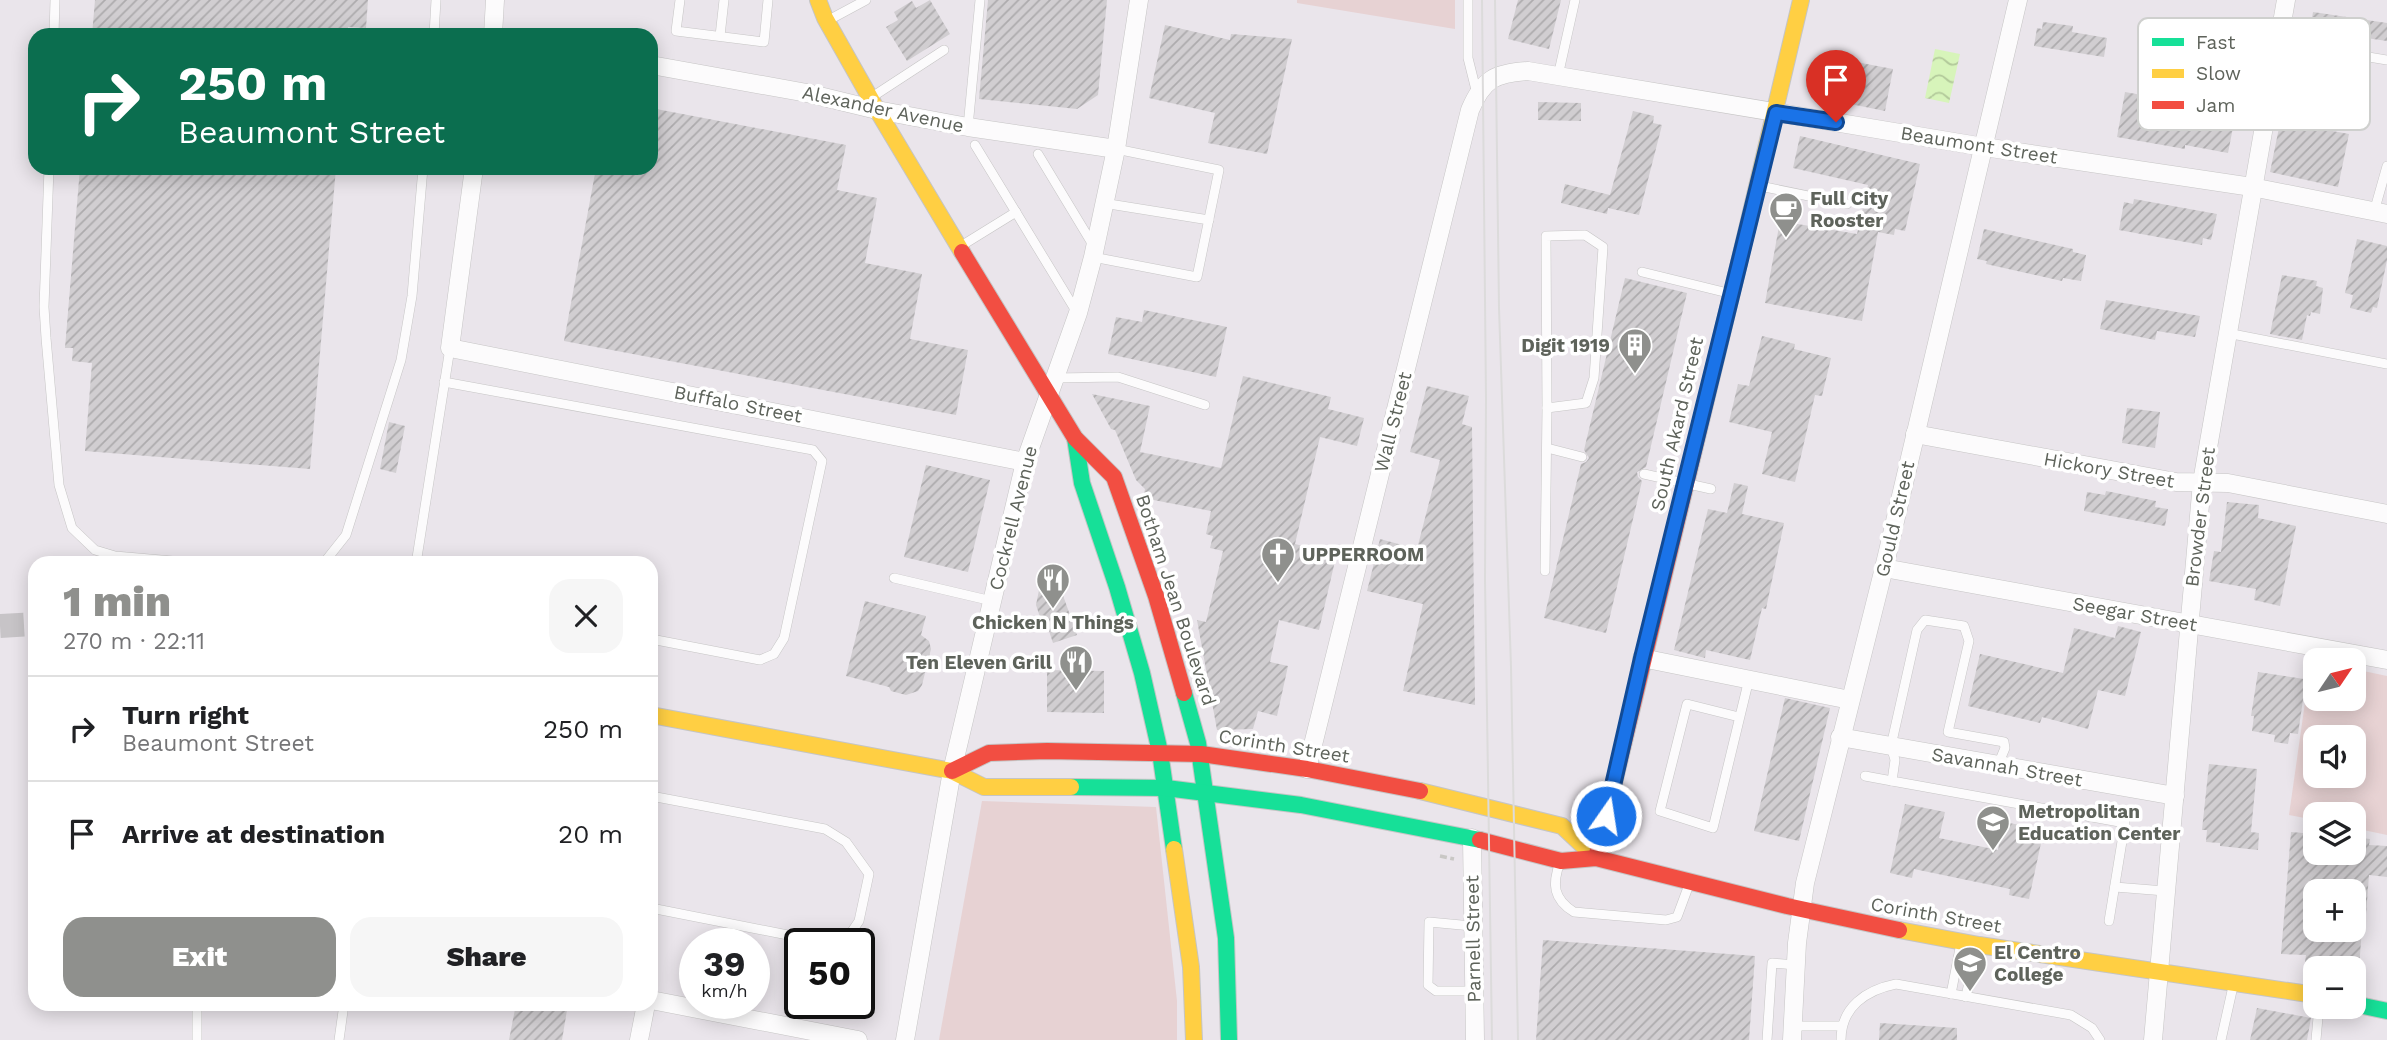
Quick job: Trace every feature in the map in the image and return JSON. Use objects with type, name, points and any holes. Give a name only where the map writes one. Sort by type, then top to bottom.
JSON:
[{"type":"main road","name":"Botham Jean Boulevard","points":[[818,0],[826,21],[874,104],[1051,385],[1075,439],[1082,483],[1142,673],[1160,752],[1191,967],[1194,1040]]},
{"type":"main road","name":"South Akard Street","points":[[1596,858],[1801,0]]},
{"type":"main road","name":"Botham Jean Boulevard","points":[[1075,439],[1114,477],[1183,682],[1201,754],[1226,939],[1229,1040]]},
{"type":"main road","name":"Corinth Street","points":[[658,716],[952,771],[984,787],[1166,788],[1301,805],[1472,838],[1561,861],[1596,858],[1800,909],[1968,943],[2234,980],[2303,993]]},
{"type":"main road","name":"Corinth Street","points":[[952,771],[989,753],[1047,751],[1201,754],[1307,769],[1423,792],[1562,826],[1596,858]]},
{"type":"main road","points":[[2366,1007],[2387,1011]]},
{"type":"street","points":[[493,28],[495,0]]},
{"type":"street","name":"Cockrell Avenue","points":[[905,1040],[952,771],[1025,462],[1078,313],[1094,252],[1116,149],[1139,0]]},
{"type":"street","name":"Gould Street","points":[[1792,1033],[1800,909],[1840,737],[1884,568],[2018,0]]},
{"type":"street","name":"Browder Street","points":[[2283,18],[2286,0]]},
{"type":"street","name":"Alexander Avenue","points":[[658,66],[874,104],[968,127],[1116,149]]},
{"type":"street","name":"Beaumont Street","points":[[1490,80],[1505,73],[1528,71],[1984,147],[2252,187],[2381,213]]},
{"type":"street","name":"Wall Street","points":[[1307,769],[1470,110],[1477,94],[1490,80]]},
{"type":"street","name":"Browder Street","points":[[2153,1040],[2202,482],[2263,130]]},
{"type":"street","points":[[450,348],[473,175]]},
{"type":"street","name":"Buffalo Street","points":[[450,348],[1025,462]]},
{"type":"street","name":"Hickory Street","points":[[1915,434],[2176,482],[2228,483],[2387,514]]},
{"type":"street","name":"Seegar Street","points":[[1884,568],[2387,660]]},
{"type":"street","points":[[1642,658],[1850,700]]},
{"type":"street","name":"Savannah Street","points":[[1840,737],[2175,796]]},
{"type":"street","name":"Parnell Street","points":[[1472,838],[1475,1040]]},
{"type":"street","points":[[658,1001],[858,1040]]},
{"type":"street","points":[[639,1040],[645,1011]]},
{"type":"lane","points":[[54,28],[55,0]]},
{"type":"lane","points":[[434,28],[436,0]]},
{"type":"lane","points":[[680,0],[677,31],[764,42],[768,0]]},
{"type":"lane","points":[[720,36],[724,0]]},
{"type":"lane","points":[[826,21],[866,0]]},
{"type":"lane","points":[[968,127],[980,0]]},
{"type":"lane","points":[[1468,0],[1468,58],[1477,94]]},
{"type":"lane","points":[[1558,76],[1575,0]]},
{"type":"lane","points":[[874,104],[944,50]]},
{"type":"lane","points":[[975,145],[1078,313]]},
{"type":"lane","points":[[1038,153],[1094,252],[1197,277],[1219,170],[1116,149]]},
{"type":"lane","points":[[2381,213],[2387,166]]},
{"type":"lane","points":[[49,175],[45,328],[59,485],[72,528],[94,550],[115,556]]},
{"type":"lane","points":[[329,556],[346,535],[401,360],[412,296],[422,175]]},
{"type":"lane","points":[[1757,185],[1847,204]]},
{"type":"lane","points":[[1103,203],[1209,220]]},
{"type":"lane","points":[[961,246],[1016,212]]},
{"type":"lane","points":[[1545,571],[1546,236],[1585,235],[1603,247],[1594,378],[1587,403],[1547,408]]},
{"type":"lane","points":[[1642,272],[1730,293]]},
{"type":"lane","points":[[2227,333],[2387,364]]},
{"type":"lane","points":[[417,556],[450,348]]},
{"type":"lane","points":[[1051,385],[1118,377],[1205,405]]},
{"type":"lane","points":[[444,382],[813,450],[822,461],[784,638],[774,654],[760,660],[658,640]]},
{"type":"lane","points":[[1547,448],[1582,457]]},
{"type":"lane","points":[[1644,474],[1711,488]]},
{"type":"lane","points":[[894,578],[992,601]]},
{"type":"lane","points":[[1892,781],[1895,760],[1891,746],[1917,630],[1925,620],[1964,626],[1969,641],[1948,732],[2004,741],[2005,748],[1998,765]]},
{"type":"lane","points":[[1739,717],[1687,704],[1660,811],[1713,828],[1749,679]]},
{"type":"lane","points":[[1865,776],[2125,823],[2109,921]]},
{"type":"lane","points":[[658,797],[825,830],[846,842],[869,874],[859,921],[848,937],[823,942],[658,909]]},
{"type":"lane","points":[[1561,861],[1554,878],[1557,895],[1566,907],[1574,912],[1666,920],[1677,917],[1690,881]]},
{"type":"lane","points":[[2115,887],[2165,891]]},
{"type":"lane","points":[[1472,926],[1429,922],[1428,985],[1436,991],[1474,991]]},
{"type":"lane","points":[[1951,994],[1968,943]]},
{"type":"lane","points":[[1966,997],[1968,943]]},
{"type":"lane","points":[[1767,1040],[1772,963],[1796,965]]},
{"type":"lane","points":[[2221,1040],[2234,980]]},
{"type":"lane","points":[[1841,1040],[1841,1026],[1849,1010],[1862,997],[1878,988],[1896,984],[2071,1015],[2092,1028],[2099,1040]]},
{"type":"lane","points":[[197,1011],[197,1040]]},
{"type":"lane","points":[[339,1040],[343,1011]]},
{"type":"lane","points":[[2316,1040],[2318,1019]]},
{"type":"lane","points":[[1792,1033],[1841,1026]]},
{"type":"shaded area","points":[[1297,0],[1455,0],[1455,29],[1297,3]]},
{"type":"shaded area","points":[[2366,672],[2387,676],[2387,835],[2366,831],[2366,802],[2303,802],[2303,818],[2289,815],[2304,711],[2366,711]]},
{"type":"shaded area","points":[[982,801],[1156,807],[1177,1001],[1177,1040],[939,1040]]},
{"type":"water","points":[[1935,49],[1960,54],[1949,103],[1925,98]]},
{"type":"building","points":[[95,0],[368,0],[366,28],[93,28]]},
{"type":"building","points":[[930,0],[950,34],[907,61],[886,27],[898,20],[894,12],[912,1],[916,8]]},
{"type":"building","points":[[988,0],[1107,0],[1098,95],[1077,109],[979,99]]},
{"type":"building","points":[[1518,0],[1561,0],[1549,49],[1508,39]]},
{"type":"building","points":[[2313,12],[2353,18],[2312,18]]},
{"type":"building","points":[[2370,20],[2387,23],[2387,41],[2370,39]]},
{"type":"building","points":[[2043,22],[2073,26],[2072,32],[2107,38],[2104,57],[2034,46],[2037,28],[2042,29]]},
{"type":"building","points":[[1165,25],[1230,40],[1231,34],[1292,39],[1267,154],[1208,143],[1215,113],[1149,98]]},
{"type":"building","points":[[1819,55],[1893,69],[1885,111],[1811,96]]},
{"type":"building","points":[[2125,92],[2138,94],[2138,130],[2233,130],[2228,153],[2185,145],[2185,149],[2117,137]]},
{"type":"building","points":[[1538,102],[1581,103],[1581,121],[1538,120]]},
{"type":"building","points":[[658,109],[846,145],[837,190],[877,198],[865,263],[922,274],[910,339],[968,350],[956,415],[564,341],[595,175],[658,175]]},
{"type":"building","points":[[1633,111],[1654,116],[1653,123],[1662,125],[1639,215],[1608,208],[1607,214],[1561,203],[1565,184],[1610,195]]},
{"type":"building","points":[[2279,130],[2327,130],[2349,134],[2338,187],[2270,172]]},
{"type":"building","points":[[1800,136],[1920,164],[1905,231],[1895,229],[1894,235],[1878,232],[1862,321],[1765,303],[1780,221],[1857,234],[1868,185],[1793,168]]},
{"type":"building","points":[[79,175],[335,175],[310,469],[85,451],[92,363],[72,361],[73,348],[65,348]]},
{"type":"building","points":[[2134,199],[2217,214],[2211,240],[2203,238],[2202,245],[2119,230],[2124,202],[2133,204]]},
{"type":"building","points":[[1984,229],[2073,249],[2073,252],[2086,255],[2081,281],[2063,278],[2062,281],[1986,264],[1987,261],[1977,259]]},
{"type":"building","points":[[2357,239],[2387,246],[2387,260],[2377,308],[2373,307],[2371,313],[2350,308],[2353,295],[2345,293]]},
{"type":"building","points":[[2282,275],[2317,281],[2316,286],[2323,288],[2320,314],[2311,312],[2310,316],[2307,315],[2302,340],[2270,334]]},
{"type":"building","name":"Digit 1919","points":[[1625,278],[1687,293],[1646,467],[1637,472],[1642,481],[1606,633],[1544,618],[1581,464],[1589,458],[1584,450]]},
{"type":"building","points":[[2106,300],[2200,316],[2195,337],[2157,331],[2155,340],[2100,329]]},
{"type":"building","points":[[1144,310],[1227,327],[1216,377],[1108,354],[1116,317],[1142,322]]},
{"type":"building","points":[[1762,336],[1795,344],[1794,349],[1831,358],[1822,396],[1815,395],[1795,482],[1762,474],[1772,432],[1729,422],[1738,384],[1749,386]]},
{"type":"building","points":[[1243,376],[1331,397],[1328,409],[1364,418],[1357,446],[1320,437],[1295,544],[1323,551],[1321,557],[1335,561],[1319,630],[1279,620],[1270,662],[1288,666],[1277,716],[1258,711],[1253,729],[1217,730],[1197,620],[1206,622],[1223,551],[1210,548],[1213,536],[1206,534],[1211,511],[1143,498],[1145,489],[1136,480],[1115,430],[1111,429],[1092,394],[1150,406],[1140,452],[1221,468]]},
{"type":"building","points":[[1427,386],[1469,396],[1462,424],[1472,427],[1475,705],[1403,691],[1423,604],[1367,591],[1380,539],[1417,549],[1440,460],[1410,452]]},
{"type":"building","points":[[2127,408],[2160,412],[2155,448],[2122,443]]},
{"type":"building","points":[[389,422],[405,426],[396,473],[380,469]]},
{"type":"building","points":[[926,465],[990,480],[968,572],[904,557]]},
{"type":"building","points":[[1734,483],[1748,486],[1742,514],[1784,523],[1766,609],[1762,608],[1750,660],[1706,650],[1705,658],[1674,650],[1708,509],[1727,513]]},
{"type":"building","points":[[2106,491],[2156,501],[2155,507],[2168,509],[2165,526],[2084,511],[2087,492],[2105,495]]},
{"type":"building","points":[[2227,502],[2259,505],[2258,518],[2296,526],[2280,606],[2254,600],[2256,589],[2209,581],[2214,551],[2221,552]]},
{"type":"building","name":"Chicken N Things","points":[[1059,584],[1077,635],[1053,643],[1044,616],[1040,617],[1036,605],[1039,590]]},
{"type":"building","points":[[865,601],[926,616],[921,635],[929,641],[931,649],[918,691],[906,695],[891,691],[889,687],[846,676]]},
{"type":"building","points":[[2118,626],[2141,632],[2125,696],[2098,690],[2088,729],[2042,717],[2040,723],[1968,706],[1980,654],[2063,673],[2074,628],[2115,638]]},
{"type":"building","name":"Ten Eleven Grill","points":[[1047,670],[1104,671],[1104,713],[1047,712]]},
{"type":"building","points":[[2258,672],[2303,679],[2298,734],[2290,733],[2288,744],[2274,742],[2275,735],[2252,731],[2254,716],[2251,716]]},
{"type":"building","points":[[1785,698],[1830,708],[1799,841],[1754,831]]},
{"type":"building","points":[[2209,764],[2257,769],[2251,832],[2259,833],[2258,850],[2206,842],[2207,830],[2202,830]]},
{"type":"building","points":[[1905,804],[1945,812],[1939,838],[1998,850],[2003,822],[2044,829],[2029,899],[2009,895],[2010,889],[1914,869],[1912,878],[1890,873]]},
{"type":"building","points":[[2291,832],[2303,833],[2303,865],[2366,865],[2366,838],[2370,839],[2369,845],[2387,846],[2387,877],[2369,875],[2366,915],[2366,879],[2303,879],[2303,942],[2361,942],[2360,956],[2281,954]]},
{"type":"building","points":[[1543,940],[1755,956],[1749,1040],[1536,1040]]},
{"type":"building","points":[[2257,1008],[2311,1019],[2307,1040],[2250,1040]]},
{"type":"building","points":[[515,1011],[567,1011],[562,1040],[509,1040]]},
{"type":"building","points":[[1880,1023],[1957,1028],[1957,1040],[1879,1040]]},
{"type":"tunnel","points":[[0,626],[28,624]]},
{"type":"tram line","points":[[1482,0],[1485,580],[1492,1040]]},
{"type":"tram line","points":[[1495,0],[1499,308],[1511,667],[1518,1040]]},
{"type":"traffic: fast","points":[[1075,438],[1082,483],[1142,673],[1160,752],[1174,849]]},
{"type":"traffic: fast","points":[[1184,693],[1198,743],[1226,938],[1229,1040]]},
{"type":"traffic: fast","points":[[1071,787],[1166,788],[1301,805],[1480,840]]},
{"type":"traffic: fast","points":[[2366,1007],[2387,1011]]},
{"type":"traffic: slow","points":[[818,0],[825,18],[877,110],[962,252]]},
{"type":"traffic: slow","points":[[1739,263],[1801,0]]},
{"type":"traffic: slow","points":[[658,716],[952,771],[984,787],[1071,787]]},
{"type":"traffic: slow","points":[[1420,791],[1562,826],[1596,858]]},
{"type":"traffic: slow","points":[[1174,849],[1191,967],[1194,1040]]},
{"type":"traffic: slow","points":[[1899,930],[1979,945],[2303,993]]},
{"type":"traffic: jam","points":[[962,252],[1075,438],[1114,477],[1156,596],[1184,693]]},
{"type":"traffic: jam","points":[[1596,858],[1739,263]]},
{"type":"traffic: jam","points":[[952,771],[989,753],[1047,751],[1201,754],[1307,769],[1420,791]]},
{"type":"traffic: jam","points":[[1480,840],[1561,861],[1596,858],[1787,906],[1899,930]]},
{"type":"place","name":"Full City Rooster","points":[[1786,239]]},
{"type":"place","name":"Digit 1919","points":[[1635,375]]},
{"type":"place","name":"UPPERROOM","points":[[1278,584]]},
{"type":"place","name":"Chicken N Things","points":[[1053,610]]},
{"type":"place","name":"Ten Eleven Grill","points":[[1076,692]]},
{"type":"place","name":"Metropolitan Education Center","points":[[1993,852]]},
{"type":"place","name":"El Centro College","points":[[1970,993]]},
{"type":"route","points":[[1606,816],[1730,293],[1776,113],[1836,122]]}]
